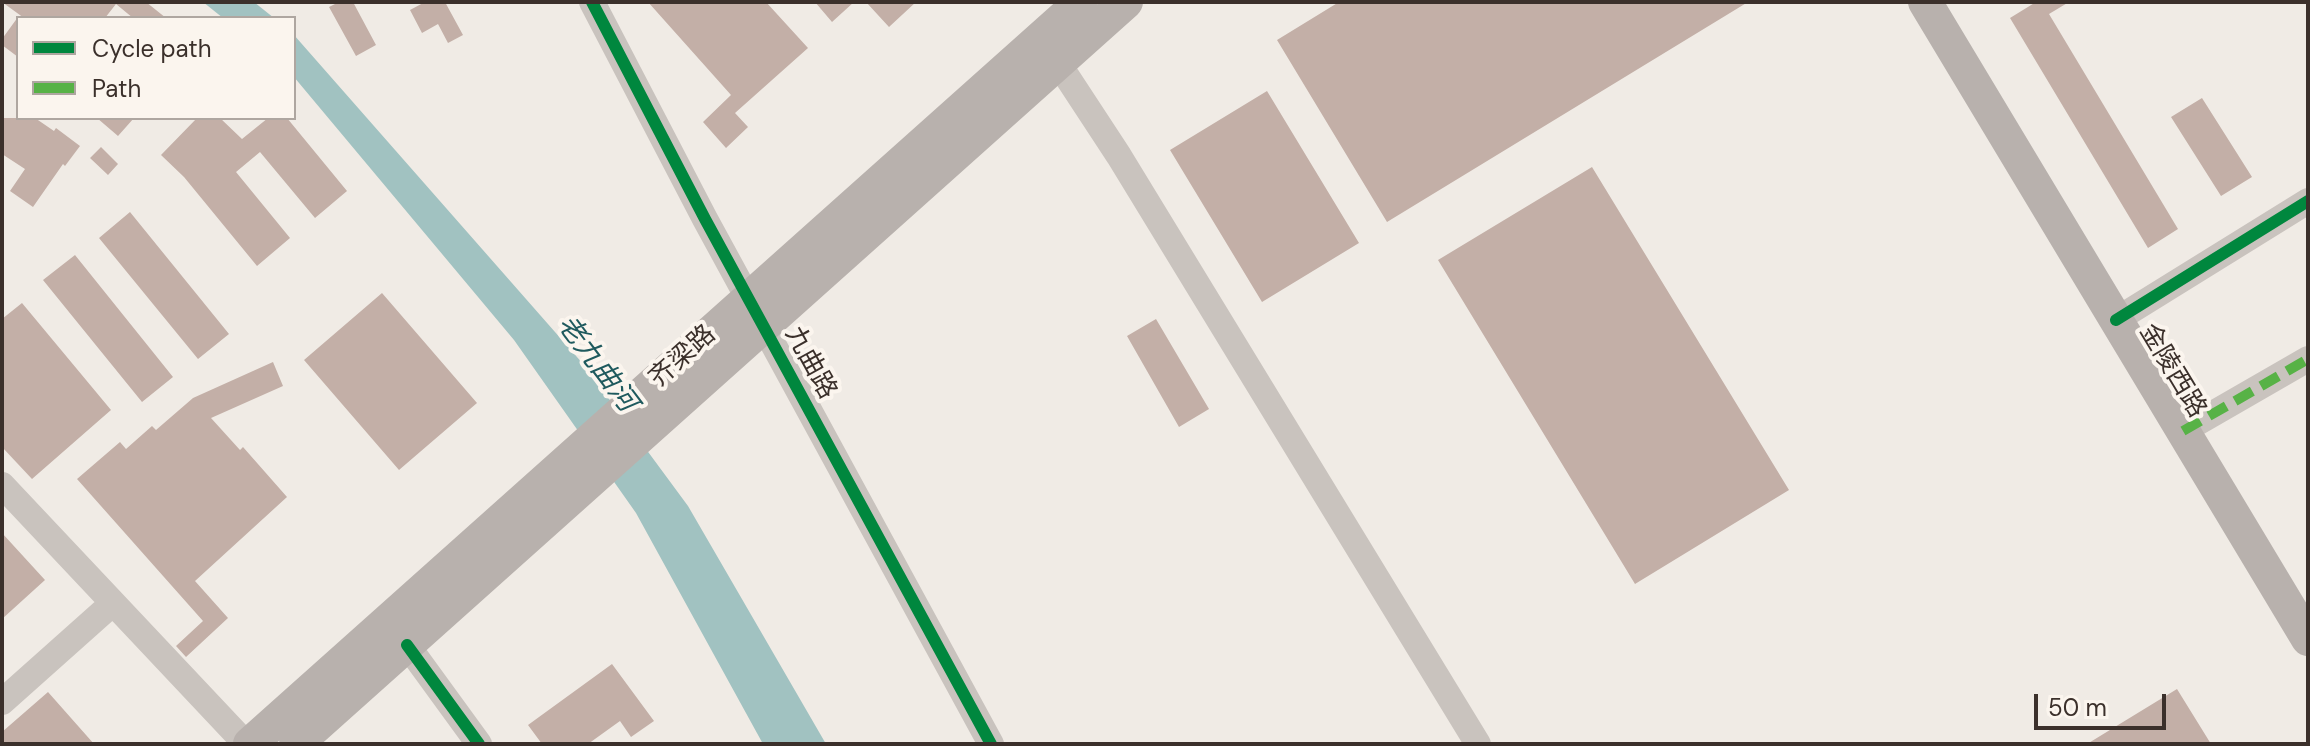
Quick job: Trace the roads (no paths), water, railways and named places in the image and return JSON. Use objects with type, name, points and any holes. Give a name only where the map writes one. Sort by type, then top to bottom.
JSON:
[{"type":"main road","name":"齐梁路","points":[[248,744],[587,464],[756,312],[1081,2]]},
{"type":"main road","name":"齐梁路","points":[[756,312],[1058,63],[1126,2]]},
{"type":"main road","name":"金陵西路","points":[[1925,2],[2308,639]]},
{"type":"main road","name":"齐梁路","points":[[296,744],[407,645],[587,464]]},
{"type":"street","name":"九曲路","points":[[592,2],[991,744]]},
{"type":"street","points":[[1058,63],[1119,156],[1478,744]]},
{"type":"street","points":[[2116,320],[2308,201]]},
{"type":"street","points":[[2183,431],[2308,359]]},
{"type":"street","points":[[2,485],[248,744]]},
{"type":"street","points":[[2,702],[113,603]]},
{"type":"street","points":[[407,645],[479,744]]},
{"type":"water","points":[[203,2],[254,2],[272,16],[220,16]]},
{"type":"water","points":[[296,37],[584,365],[688,506],[826,744],[763,744],[636,513],[514,340],[296,79]]},
{"type":"water label","name":"老九曲河","points":[[596,364]]}]
